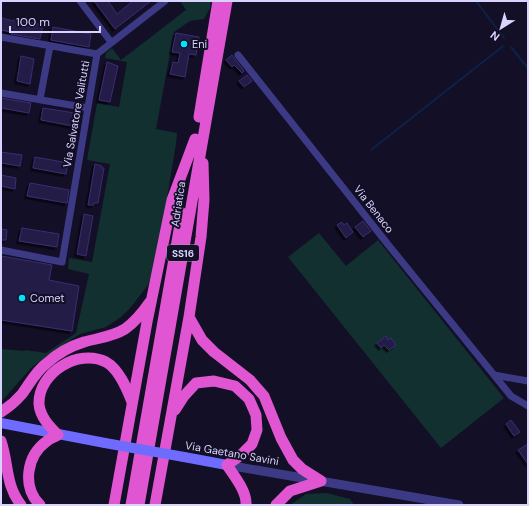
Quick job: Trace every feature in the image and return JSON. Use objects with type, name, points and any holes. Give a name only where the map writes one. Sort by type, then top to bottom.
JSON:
[{"type":"highway","name":"Adriatica","points":[[139,505],[199,140],[218,1]]},
{"type":"highway","name":"Adriatica","points":[[131,505],[199,140],[227,1]]},
{"type":"highway","name":"SS16","points":[[114,504],[172,200],[199,140]]},
{"type":"highway","name":"SS16","points":[[155,505],[189,317],[201,237],[204,200],[199,140]]},
{"type":"highway","name":"SS16","points":[[1,412],[10,406],[22,394],[34,376],[46,363],[72,346],[105,338],[124,329],[138,318],[152,300]]},
{"type":"highway","points":[[189,317],[202,340],[214,352],[250,380],[264,396],[281,438],[293,460],[302,469],[321,481]]},
{"type":"highway","points":[[40,505],[34,499],[29,485],[28,471],[38,450],[46,441],[58,435],[48,425],[39,404],[41,394],[47,381],[61,366],[76,360],[92,358],[106,362],[118,374],[133,403]]},
{"type":"highway","name":"SS16","points":[[172,416],[184,396],[196,383],[214,381],[235,386],[249,399],[256,416],[257,430],[252,444],[227,465]]},
{"type":"highway","points":[[1,441],[6,456],[8,481],[21,505]]},
{"type":"highway","points":[[227,465],[239,484],[246,501],[246,505]]},
{"type":"highway","points":[[276,505],[290,491],[321,481]]},
{"type":"main road","name":"Via Gaetano Savini","points":[[1,423],[58,435],[227,465]]},
{"type":"street","points":[[80,1],[111,42]]},
{"type":"street","name":"Via Salvatore Valitutti","points":[[1,250],[62,262],[97,54],[165,1]]},
{"type":"street","points":[[1,37],[97,54]]},
{"type":"street","points":[[40,99],[50,46]]},
{"type":"street","name":"Via Benaco","points":[[238,55],[390,247],[494,374],[510,396],[528,406]]},
{"type":"street","points":[[1,92],[88,108]]},
{"type":"street","points":[[494,374],[528,381]]},
{"type":"street","name":"Via Gaetano Savini","points":[[227,465],[459,505]]},
{"type":"green space","points":[[180,1],[211,1],[210,8],[204,19],[190,21],[174,32],[156,129],[177,133],[176,144],[162,228],[153,272],[148,285],[121,317],[106,327],[80,334],[52,352],[31,368],[1,402],[1,349],[46,353],[76,333],[89,274],[68,269],[69,258],[92,262],[110,164],[87,160],[97,103],[119,107],[127,62],[105,58],[106,53],[112,48],[121,60],[186,10]]},
{"type":"green space","points":[[319,233],[346,266],[378,240],[504,398],[441,448],[288,257]]},
{"type":"green space","points":[[327,493],[350,499],[354,505],[290,505],[306,494]]},
{"type":"building","points":[[94,1],[108,1],[117,14],[133,1],[151,1],[115,29]]},
{"type":"building","points":[[1,18],[14,21],[15,19],[43,25],[40,39],[11,34],[11,32],[1,30]]},
{"type":"building","points":[[53,27],[91,34],[89,47],[51,40]]},
{"type":"building","points":[[176,33],[199,37],[196,55],[189,54],[185,77],[170,74],[173,62],[178,63],[180,53],[172,52]]},
{"type":"building","points":[[232,55],[244,71],[242,73],[234,65],[232,67],[226,60]]},
{"type":"building","points":[[21,56],[34,59],[30,84],[17,81]]},
{"type":"building","points":[[107,62],[118,66],[110,102],[99,100]]},
{"type":"building","points":[[247,75],[252,81],[244,87],[239,81]]},
{"type":"building","points":[[1,98],[31,103],[29,113],[1,108]]},
{"type":"building","points":[[43,108],[81,114],[78,127],[41,120]]},
{"type":"building","points":[[1,152],[22,155],[20,166],[1,163]]},
{"type":"building","points":[[35,157],[68,163],[66,174],[33,168]]},
{"type":"building","points":[[95,164],[102,166],[101,168],[104,168],[98,203],[88,205]]},
{"type":"building","points":[[1,175],[16,178],[15,189],[1,186]]},
{"type":"building","points":[[30,183],[69,190],[67,203],[27,196]]},
{"type":"building","points":[[84,214],[93,216],[86,256],[77,254]]},
{"type":"building","points":[[363,221],[371,231],[363,237],[355,227]]},
{"type":"building","points":[[342,222],[344,225],[347,223],[353,232],[346,238],[337,225]]},
{"type":"building","points":[[22,228],[59,234],[57,247],[19,241]]},
{"type":"building","points":[[1,229],[7,230],[6,240],[1,240]]},
{"type":"building","points":[[1,256],[52,265],[49,280],[79,286],[72,331],[1,320]]},
{"type":"building","points":[[386,336],[388,340],[391,338],[396,345],[389,350],[384,345],[381,348],[377,343]]},
{"type":"building","points":[[511,420],[520,432],[514,436],[506,424]]},
{"type":"building","points":[[528,444],[528,464],[518,450]]},
{"type":"waterway","points":[[476,1],[504,38]]},
{"type":"waterway","points":[[371,150],[503,46]]},
{"type":"waterway","points":[[511,47],[528,68]]},
{"type":"place","name":"Eni","points":[[184,44]]},
{"type":"place","name":"Comet","points":[[22,298]]}]
